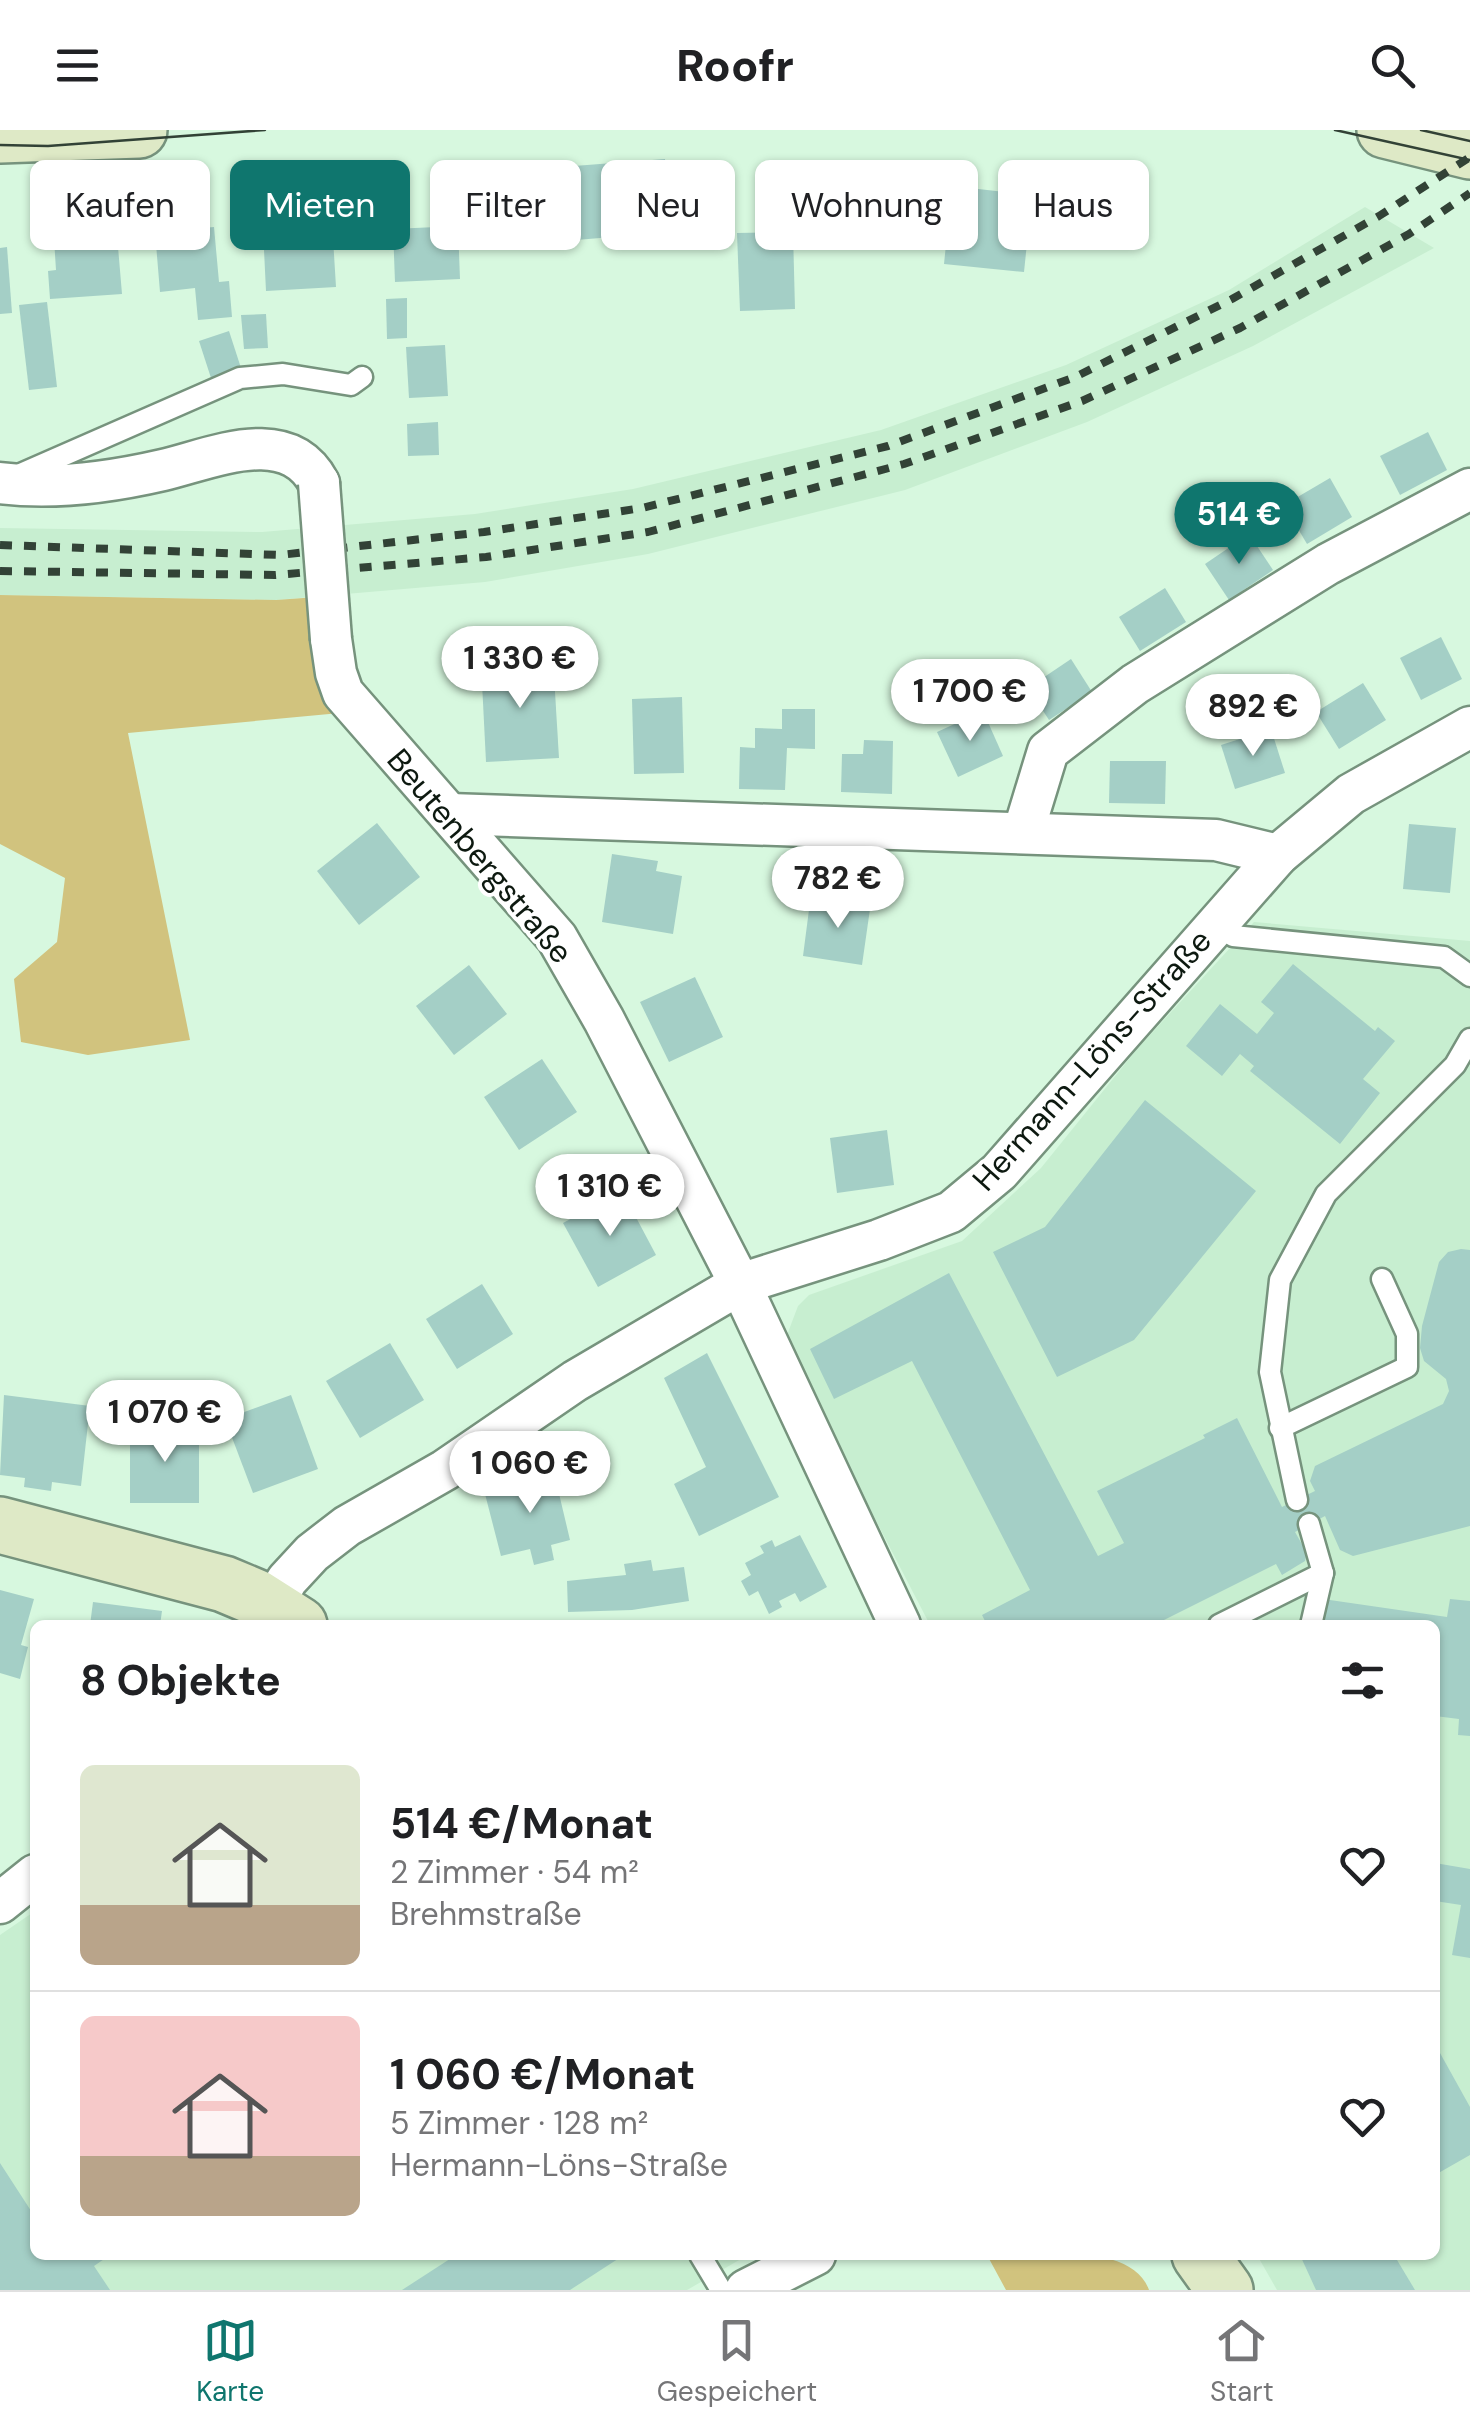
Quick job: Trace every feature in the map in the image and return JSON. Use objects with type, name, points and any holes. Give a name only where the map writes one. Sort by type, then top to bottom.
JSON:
[{"type":"main road","points":[[0,135],[138,130]]},
{"type":"main road","points":[[1385,130],[1470,151]]},
{"type":"main road","name":"Hermann-Löns-Straße","points":[[0,1524],[212,1580],[277,1619]]},
{"type":"main road","points":[[1204,2260],[1225,2290]]},
{"type":"street","name":"Beutenbergstraße","points":[[1,484],[35,487],[82,483],[163,470],[218,453],[257,449],[287,455],[312,470],[318,484],[331,638],[344,693],[557,938],[604,1020],[740,1284],[898,1620]]},
{"type":"street","points":[[1023,833],[1048,751],[1135,684],[1328,564],[1470,489]]},
{"type":"street","name":"Hermann-Löns-Straße","points":[[277,1619],[287,1580],[312,1552],[347,1526],[445,1470],[574,1380],[740,1284],[879,1240],[951,1212],[999,1172],[1278,855],[1351,794],[1470,727]]},
{"type":"street","points":[[450,814],[1216,840],[1278,855]]},
{"type":"street","points":[[0,1903],[30,1879]]},
{"type":"street","points":[[746,2290],[805,2260]]},
{"type":"lane","points":[[1,484],[240,378],[284,374],[351,385],[362,377]]},
{"type":"lane","points":[[1215,923],[1233,936],[1444,957],[1470,976]]},
{"type":"lane","points":[[1297,1500],[1270,1372],[1280,1280],[1326,1194],[1455,1065],[1470,1038]]},
{"type":"lane","points":[[1280,1428],[1407,1367],[1406,1334],[1382,1279]]},
{"type":"lane","points":[[1309,1524],[1323,1574],[1312,1620]]},
{"type":"lane","points":[[1228,1620],[1323,1574]]},
{"type":"lane","points":[[703,2260],[721,2290]]},
{"type":"shaded area","points":[[1365,207],[1434,248],[1253,346],[1087,422],[905,490],[648,554],[485,582],[276,600],[0,595],[0,528],[262,532],[475,514],[633,489],[881,430],[1066,365],[1229,290]]},
{"type":"shaded area","points":[[0,595],[276,600],[317,597],[340,713],[128,733],[190,1040],[88,1055],[21,1042],[14,979],[57,942],[65,878],[0,844]]},
{"type":"shaded area","points":[[1254,922],[1470,941],[1470,2290],[1277,2290],[1260,2260],[1440,2260],[1440,1620],[927,1620],[784,1343],[798,1306],[809,1295],[962,1241],[1041,1168],[1137,1049]]},
{"type":"shaded area","points":[[30,1914],[30,2260],[739,2260],[687,2290],[0,2290],[0,1935]]},
{"type":"shaded area","points":[[990,2260],[1112,2260],[1139,2274],[1149,2290],[1006,2290]]},
{"type":"building","points":[[601,164],[601,238],[581,240],[581,165]]},
{"type":"building","points":[[978,189],[998,191],[998,250],[1026,250],[1024,272],[944,264],[945,250],[978,250]]},
{"type":"building","points":[[210,227],[214,227],[219,282],[229,281],[232,317],[198,320],[195,288],[160,292],[156,250],[210,250]]},
{"type":"building","points":[[430,227],[430,250],[459,250],[460,279],[395,282],[394,250],[410,250],[410,228]]},
{"type":"building","points":[[737,233],[755,233],[755,250],[793,250],[795,309],[740,311]]},
{"type":"building","points":[[7,247],[12,313],[0,314],[0,248]]},
{"type":"building","points":[[55,250],[118,250],[122,294],[50,299],[48,271],[56,270]]},
{"type":"building","points":[[264,250],[334,250],[336,287],[266,291]]},
{"type":"building","points":[[407,298],[407,338],[387,339],[386,299]]},
{"type":"building","points":[[47,302],[57,387],[29,390],[19,305]]},
{"type":"building","points":[[266,314],[268,348],[244,349],[241,315]]},
{"type":"building","points":[[229,331],[241,368],[211,378],[199,341]]},
{"type":"building","points":[[445,345],[448,396],[409,398],[406,347]]},
{"type":"building","points":[[438,422],[439,455],[408,456],[407,424]]},
{"type":"building","points":[[1428,432],[1447,470],[1400,495],[1380,456]]},
{"type":"building","points":[[1330,478],[1352,517],[1307,544],[1284,505]]},
{"type":"building","points":[[1249,534],[1273,570],[1229,600],[1205,564]]},
{"type":"building","points":[[1165,588],[1186,622],[1140,651],[1119,617]]},
{"type":"building","points":[[1441,637],[1462,679],[1421,700],[1400,658]]},
{"type":"building","points":[[553,659],[559,758],[486,762],[481,663]]},
{"type":"building","points":[[1071,659],[1092,692],[1049,720],[1028,688]]},
{"type":"building","points":[[1363,683],[1386,720],[1339,749],[1316,712]]},
{"type":"building","points":[[682,697],[684,773],[634,774],[632,699]]},
{"type":"building","points":[[782,709],[815,709],[815,749],[787,748],[785,790],[739,789],[740,747],[755,748],[755,728],[782,729]]},
{"type":"building","points":[[983,711],[1003,756],[958,777],[937,732]]},
{"type":"building","points":[[1271,729],[1285,773],[1235,789],[1221,745]]},
{"type":"building","points":[[864,740],[893,741],[892,794],[841,792],[842,754],[863,754]]},
{"type":"building","points":[[1110,761],[1166,761],[1165,804],[1109,803]]},
{"type":"building","points":[[377,823],[420,877],[359,925],[317,871]]},
{"type":"building","points":[[1409,824],[1456,828],[1450,893],[1403,889]]},
{"type":"building","points":[[612,854],[658,861],[656,871],[682,876],[673,934],[602,922]]},
{"type":"building","points":[[833,897],[871,902],[862,965],[803,956],[810,902],[832,905]]},
{"type":"building","points":[[1293,964],[1375,1031],[1378,1027],[1395,1041],[1363,1079],[1380,1093],[1340,1144],[1250,1071],[1254,1066],[1240,1054],[1222,1076],[1186,1046],[1220,1004],[1257,1034],[1274,1013],[1261,1002]]},
{"type":"building","points":[[469,965],[507,1014],[454,1055],[416,1006]]},
{"type":"building","points":[[695,977],[723,1037],[669,1062],[640,1002]]},
{"type":"building","points":[[542,1059],[577,1112],[519,1150],[484,1097]]},
{"type":"building","points":[[1145,1100],[1256,1191],[1134,1340],[1057,1377],[993,1252],[1045,1227]]},
{"type":"building","points":[[887,1130],[894,1185],[837,1193],[830,1138]]},
{"type":"building","points":[[622,1191],[656,1255],[598,1287],[563,1223]]},
{"type":"building","points":[[1470,1250],[1470,1526],[1353,1556],[1340,1550],[1325,1516],[1295,1532],[1307,1553],[1305,1561],[1282,1575],[1276,1564],[1164,1620],[984,1620],[982,1615],[1030,1590],[912,1361],[834,1399],[810,1349],[949,1273],[1098,1556],[1124,1543],[1097,1491],[1237,1418],[1282,1507],[1315,1491],[1310,1481],[1315,1466],[1443,1404],[1449,1391],[1446,1379],[1424,1361],[1420,1348],[1439,1262],[1448,1252]]},
{"type":"building","points":[[482,1284],[513,1334],[457,1369],[426,1319]]},
{"type":"building","points":[[390,1343],[424,1400],[360,1438],[326,1381]]},
{"type":"building","points":[[707,1353],[779,1497],[699,1536],[674,1484],[706,1467],[664,1378]]},
{"type":"building","points":[[4,1395],[90,1406],[81,1486],[52,1482],[51,1491],[24,1487],[25,1478],[0,1475]]},
{"type":"building","points":[[291,1395],[318,1469],[253,1493],[225,1419]]},
{"type":"building","points":[[199,1427],[199,1503],[130,1503],[130,1428]]},
{"type":"building","points":[[552,1464],[570,1540],[551,1545],[554,1560],[534,1565],[530,1549],[501,1556],[485,1494],[529,1487],[525,1470]]},
{"type":"building","points":[[800,1535],[827,1587],[800,1602],[795,1593],[779,1601],[782,1607],[769,1614],[758,1591],[749,1596],[741,1581],[751,1575],[745,1563],[764,1553],[760,1546],[772,1540],[775,1547]]},
{"type":"building","points":[[651,1560],[653,1571],[684,1567],[689,1601],[632,1610],[568,1612],[567,1581],[626,1575],[624,1564]]},
{"type":"building","points":[[0,1590],[34,1599],[21,1645],[28,1647],[20,1679],[0,1673]]},
{"type":"building","points":[[1323,1599],[1447,1617],[1450,1599],[1470,1601],[1470,1736],[1458,1735],[1459,1719],[1440,1717],[1440,1620],[1320,1620]]},
{"type":"building","points":[[93,1602],[162,1611],[161,1620],[91,1620]]},
{"type":"building","points":[[1440,1864],[1470,1869],[1470,1958],[1452,1955],[1461,1905],[1440,1902]]},
{"type":"building","points":[[1440,2053],[1470,2107],[1470,2155],[1440,2172]]},
{"type":"building","points":[[0,2163],[30,2209],[30,2260],[103,2260],[94,2266],[110,2290],[0,2290]]},
{"type":"building","points":[[448,2260],[616,2260],[570,2290],[402,2290]]},
{"type":"building","points":[[1302,2260],[1397,2260],[1415,2290],[1316,2290]]},
{"type":"tram line","points":[[0,145],[48,146],[265,130]]},
{"type":"tram line","points":[[1335,130],[1470,160]]},
{"type":"tram line","points":[[1421,130],[1470,141]]},
{"type":"railway","points":[[0,545],[280,555],[484,532],[642,508],[888,446],[1075,377],[1232,299],[1379,216],[1470,157]]},
{"type":"railway","points":[[0,571],[275,575],[486,557],[648,532],[904,464],[1082,401],[1240,328],[1409,234],[1470,193]]}]
